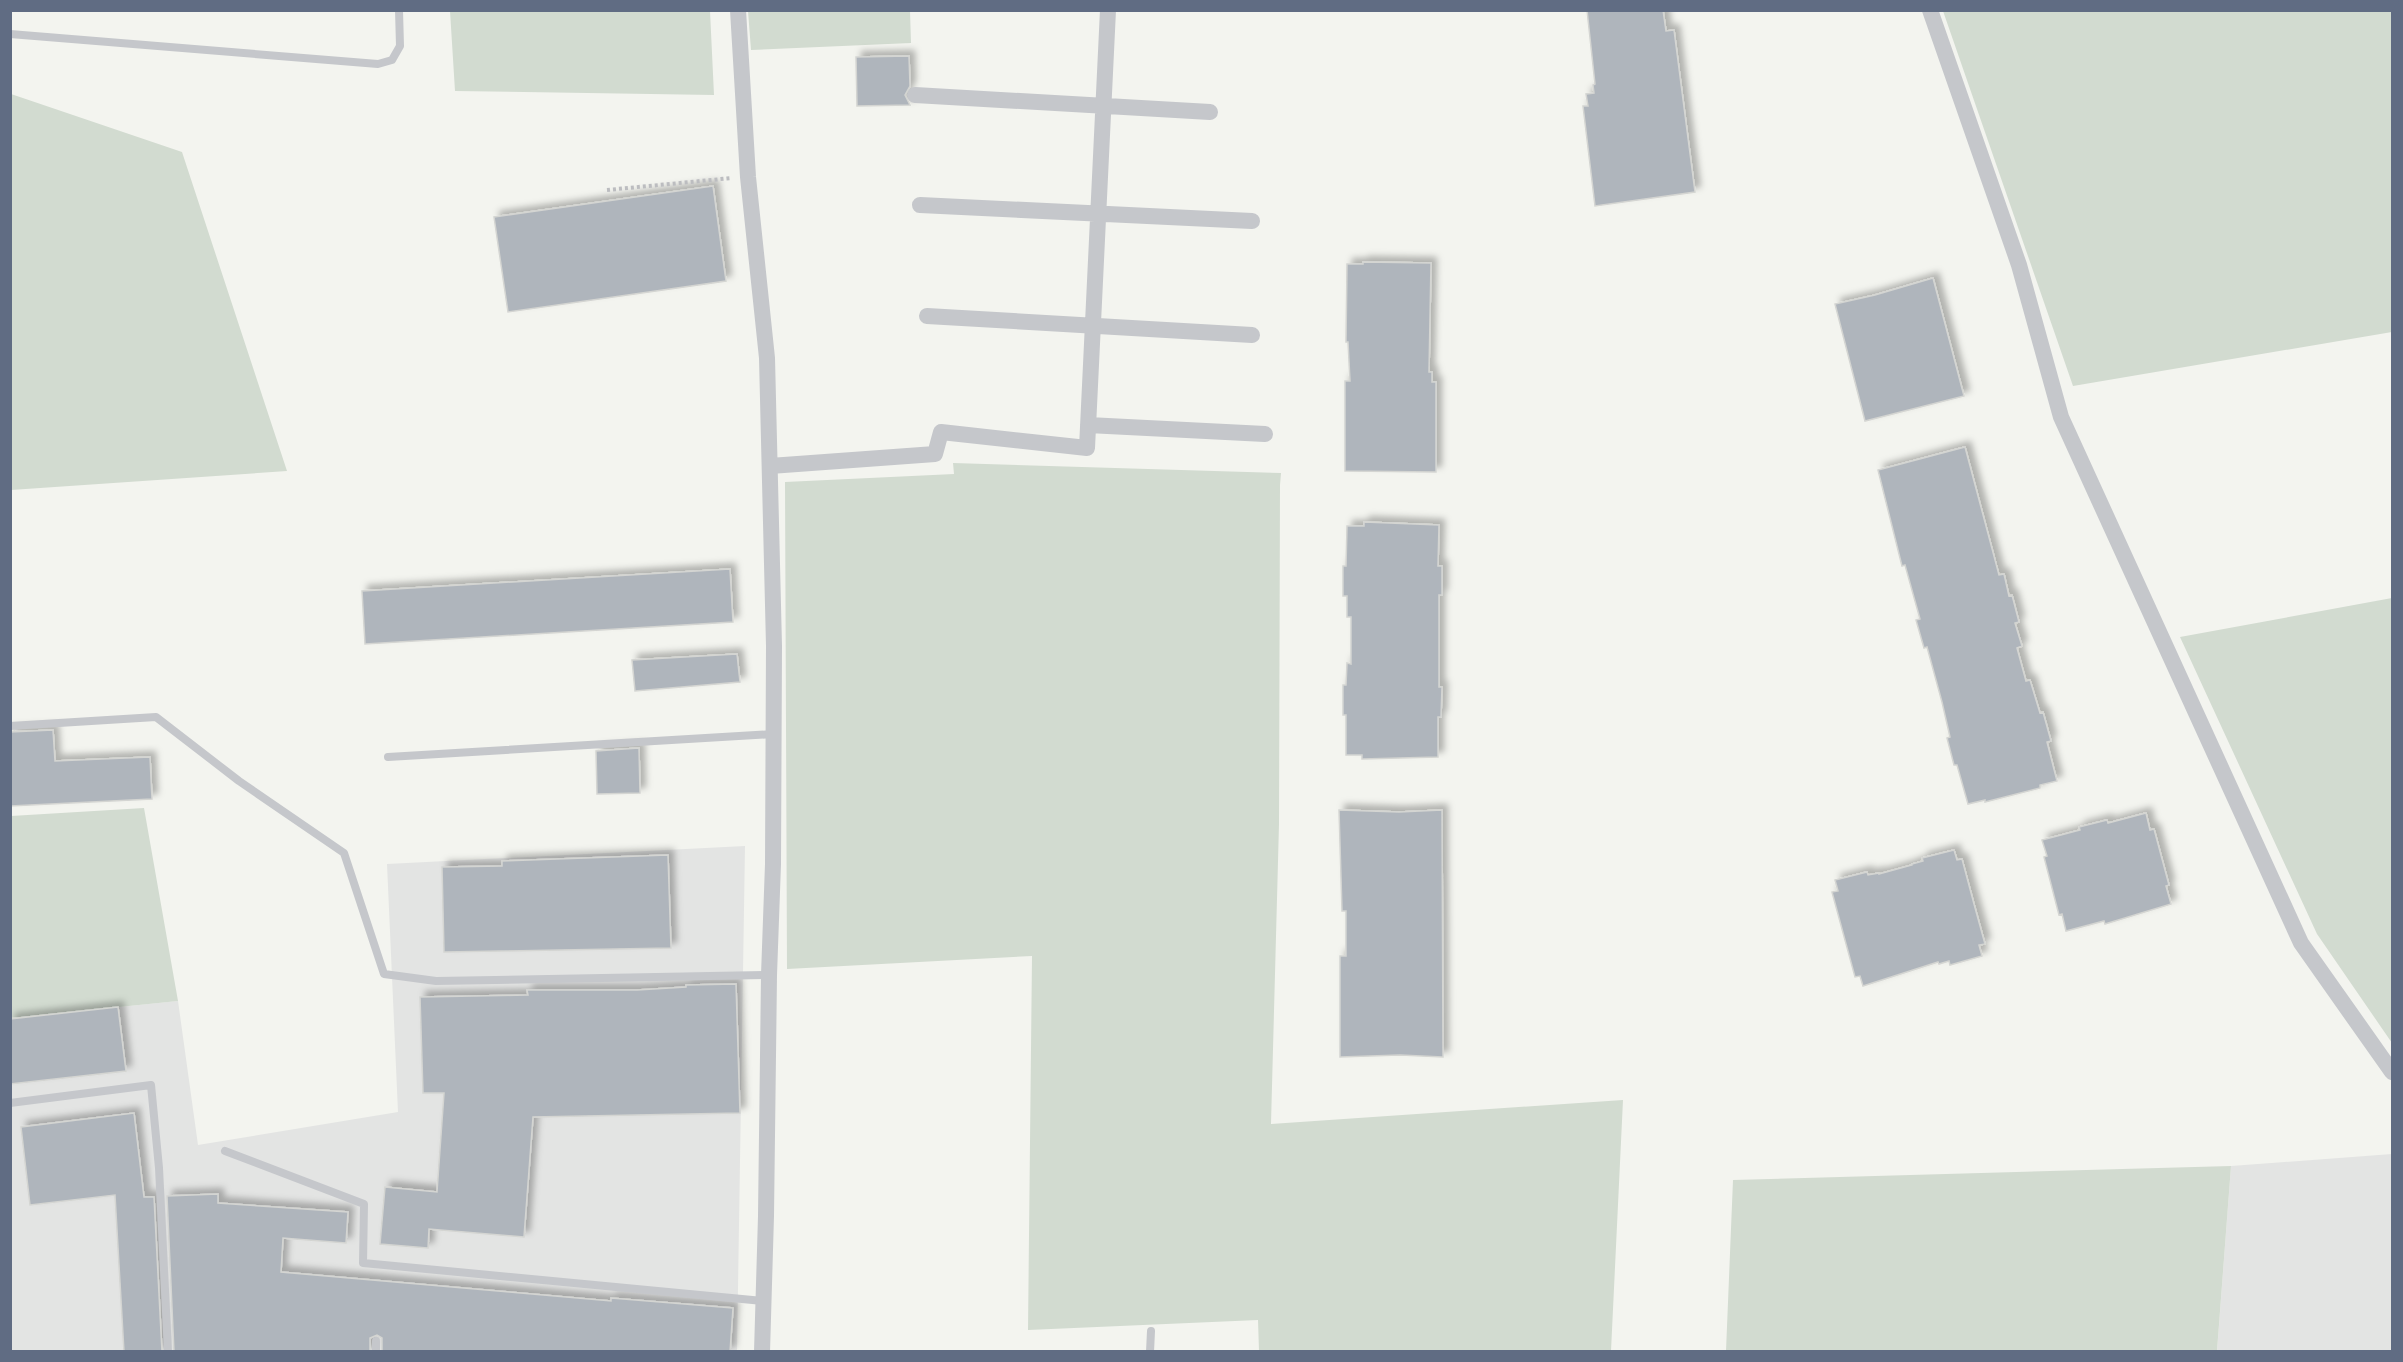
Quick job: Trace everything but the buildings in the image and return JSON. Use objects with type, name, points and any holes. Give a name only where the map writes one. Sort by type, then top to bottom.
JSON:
[{"type":"street","points":[[738,10],[748,177],[767,358],[774,646],[773,864],[762,1352]]},
{"type":"street","points":[[770,466],[935,454],[941,432],[1088,448],[1108,10]]},
{"type":"street","points":[[1930,10],[2019,265],[2061,417],[2301,944],[2392,1072]]},
{"type":"street","points":[[915,95],[1210,112]]},
{"type":"street","points":[[920,205],[1252,221]]},
{"type":"street","points":[[927,316],[1252,335]]},
{"type":"street","points":[[1088,425],[1265,434]]},
{"type":"lane","points":[[10,34],[378,64],[392,60],[400,46],[399,10]]},
{"type":"lane","points":[[10,726],[156,717],[239,781],[344,853],[384,974],[436,981],[769,975]]},
{"type":"lane","points":[[388,757],[774,734]]},
{"type":"lane","points":[[10,1102],[151,1085],[159,1168],[168,1352]]},
{"type":"lane","points":[[225,1151],[364,1204],[363,1263],[763,1301]]},
{"type":"lane","points":[[1150,1352],[1151,1331]]},
{"type":"lane","points":[[376,1341],[376,1352]]},
{"type":"path","points":[[607,190],[748,177]]},
{"type":"shaded area","points":[[450,11],[710,11],[714,95],[455,91]]},
{"type":"shaded area","points":[[748,11],[910,11],[911,43],[751,50]]},
{"type":"shaded area","points":[[1943,11],[2392,11],[2392,332],[2073,386]]},
{"type":"shaded area","points":[[11,94],[182,152],[287,471],[11,490]]},
{"type":"shaded area","points":[[953,463],[1281,473],[1279,824],[1271,1124],[1623,1100],[1611,1351],[1259,1351],[1258,1320],[1028,1330],[1032,956],[787,969],[785,482],[954,474]]},
{"type":"shaded area","points":[[2392,598],[2392,1043],[2317,934],[2180,637]]},
{"type":"shaded area","points":[[144,808],[178,1001],[11,1018],[11,816]]},
{"type":"shaded area","points":[[745,846],[737,1351],[11,1352],[11,1018],[178,1001],[198,1145],[398,1112],[387,864]]},
{"type":"shaded area","points":[[2392,1154],[2392,1351],[2217,1352],[2231,1166]]},
{"type":"shaded area","points":[[2231,1166],[2217,1351],[1726,1351],[1733,1180]]}]
